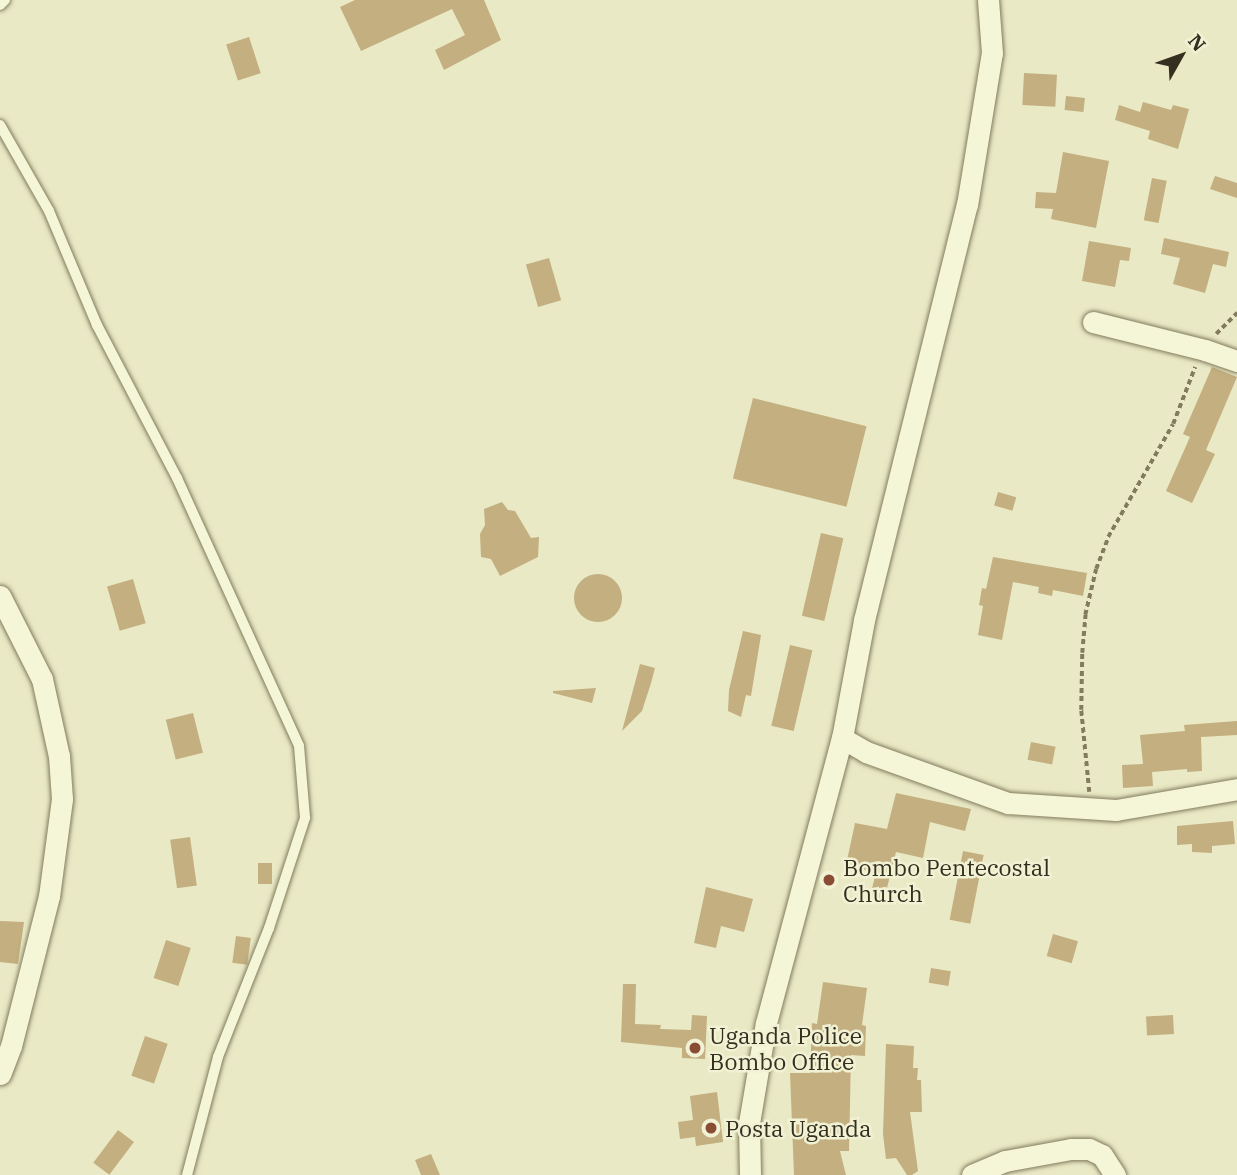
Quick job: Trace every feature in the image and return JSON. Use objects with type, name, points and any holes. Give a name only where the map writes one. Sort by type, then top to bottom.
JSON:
[{"type":"street","points":[[750,1175],[749,1123],[766,1023],[842,738],[864,620],[967,205],[992,53],[988,0]]},
{"type":"street","points":[[1094,322],[1205,350],[1237,361]]},
{"type":"street","points":[[0,596],[42,679],[55,735],[62,799],[49,896],[11,1046],[0,1074]]},
{"type":"street","points":[[842,738],[866,752],[1008,803],[1116,810],[1237,789]]},
{"type":"street","points":[[972,1175],[1005,1161],[1071,1149],[1088,1149],[1102,1155],[1115,1175]]},
{"type":"lane","points":[[0,5],[5,0]]},
{"type":"lane","points":[[0,125],[49,211],[97,325],[177,478],[299,746],[306,818],[269,928],[218,1057],[187,1175]]},
{"type":"path","points":[[1091,810],[1081,710],[1082,653],[1085,615],[1096,569],[1108,537],[1173,424],[1187,382],[1217,332],[1237,313]]},
{"type":"building","points":[[355,0],[484,0],[501,40],[444,70],[435,50],[465,35],[452,9],[361,51],[340,7]]},
{"type":"building","points":[[249,37],[261,73],[238,81],[226,44]]},
{"type":"building","points":[[1024,73],[1057,75],[1055,107],[1022,105]]},
{"type":"building","points":[[1066,96],[1085,98],[1083,112],[1065,110]]},
{"type":"building","points":[[1143,102],[1171,110],[1173,105],[1189,109],[1178,149],[1148,139],[1150,131],[1115,120],[1119,105],[1140,112]]},
{"type":"building","points":[[1063,152],[1109,161],[1096,228],[1051,219],[1053,209],[1035,208],[1036,192],[1056,193]]},
{"type":"building","points":[[1215,176],[1237,183],[1237,198],[1210,189]]},
{"type":"building","points":[[1152,178],[1167,181],[1159,223],[1144,220]]},
{"type":"building","points":[[1164,238],[1229,252],[1226,267],[1213,264],[1205,293],[1173,284],[1180,258],[1161,254]]},
{"type":"building","points":[[1089,241],[1131,248],[1129,261],[1120,260],[1115,287],[1082,281]]},
{"type":"building","points":[[549,258],[561,300],[538,307],[526,265]]},
{"type":"building","points":[[1212,367],[1237,377],[1206,450],[1215,454],[1192,503],[1166,491],[1190,437],[1183,434]]},
{"type":"building","points":[[753,398],[867,426],[846,507],[733,479]]},
{"type":"building","points":[[998,492],[1016,497],[1012,511],[994,505]]},
{"type":"building","points":[[502,502],[508,510],[515,511],[531,538],[539,537],[538,557],[500,576],[491,559],[481,557],[480,534],[485,525],[484,509]]},
{"type":"building","points":[[821,533],[843,538],[824,621],[802,616]]},
{"type":"building","points":[[993,557],[1087,573],[1083,596],[1053,590],[1052,596],[1038,593],[1039,587],[1013,582],[1002,640],[978,635],[983,606],[979,605],[982,588],[986,589]]},
{"type":"building","points":[[598,574],[615,581],[622,598],[615,615],[598,622],[581,615],[574,598],[581,581]]},
{"type":"building","points":[[133,579],[146,623],[120,631],[107,586]]},
{"type":"building","points":[[743,631],[761,635],[751,696],[746,695],[741,717],[728,711],[729,690]]},
{"type":"building","points":[[790,645],[812,650],[794,731],[771,726]]},
{"type":"building","points":[[640,664],[655,668],[651,683],[642,711],[622,731]]},
{"type":"building","points":[[596,688],[592,703],[553,693],[553,691]]},
{"type":"building","points":[[193,713],[203,753],[176,760],[166,720]]},
{"type":"building","points":[[1237,721],[1237,735],[1201,737],[1202,771],[1187,772],[1187,769],[1152,772],[1153,786],[1123,788],[1122,765],[1143,764],[1140,735],[1185,731],[1184,725]]},
{"type":"building","points":[[1031,742],[1056,747],[1052,764],[1028,760]]},
{"type":"building","points":[[896,793],[971,809],[965,831],[930,822],[923,858],[896,852],[884,900],[870,896],[876,873],[846,865],[855,823],[887,829]]},
{"type":"building","points":[[1233,821],[1235,844],[1212,846],[1212,853],[1192,852],[1192,844],[1177,845],[1177,826]]},
{"type":"building","points":[[190,837],[197,886],[177,888],[170,840]]},
{"type":"building","points":[[963,851],[984,855],[970,924],[950,920]]},
{"type":"building","points":[[258,863],[272,863],[272,884],[258,884]]},
{"type":"building","points":[[706,887],[753,899],[744,932],[721,926],[716,948],[694,943]]},
{"type":"building","points":[[0,921],[24,922],[18,964],[0,962]]},
{"type":"building","points":[[1053,934],[1078,941],[1072,963],[1047,956]]},
{"type":"building","points":[[236,936],[251,938],[247,965],[232,963]]},
{"type":"building","points":[[166,940],[191,948],[178,986],[154,978]]},
{"type":"building","points":[[931,968],[951,971],[948,986],[929,983]]},
{"type":"building","points":[[823,982],[867,988],[862,1025],[866,1026],[865,1056],[851,1055],[849,1151],[840,1151],[846,1175],[794,1175],[790,1073],[810,1073],[812,1023],[817,1024]]},
{"type":"building","points":[[623,984],[636,984],[635,1024],[661,1025],[660,1029],[691,1030],[692,1015],[707,1016],[705,1059],[682,1058],[682,1048],[621,1042]]},
{"type":"building","points":[[1173,1015],[1174,1034],[1147,1035],[1146,1016]]},
{"type":"building","points":[[145,1036],[168,1044],[154,1084],[131,1076]]},
{"type":"building","points":[[886,1044],[914,1046],[913,1068],[918,1068],[917,1080],[921,1080],[922,1112],[910,1112],[918,1171],[912,1175],[907,1175],[896,1158],[886,1159],[883,1134]]},
{"type":"building","points":[[717,1092],[723,1142],[696,1146],[695,1137],[680,1139],[678,1122],[693,1120],[690,1096]]},
{"type":"building","points":[[118,1130],[134,1142],[109,1175],[93,1163]]},
{"type":"building","points":[[431,1154],[440,1175],[421,1175],[415,1160]]},
{"type":"place","name":"Bombo Pentecostal Church","points":[[829,880]]},
{"type":"place","name":"Uganda Police Bombo Office","points":[[695,1048]]},
{"type":"place","name":"Posta Uganda","points":[[711,1128]]}]
